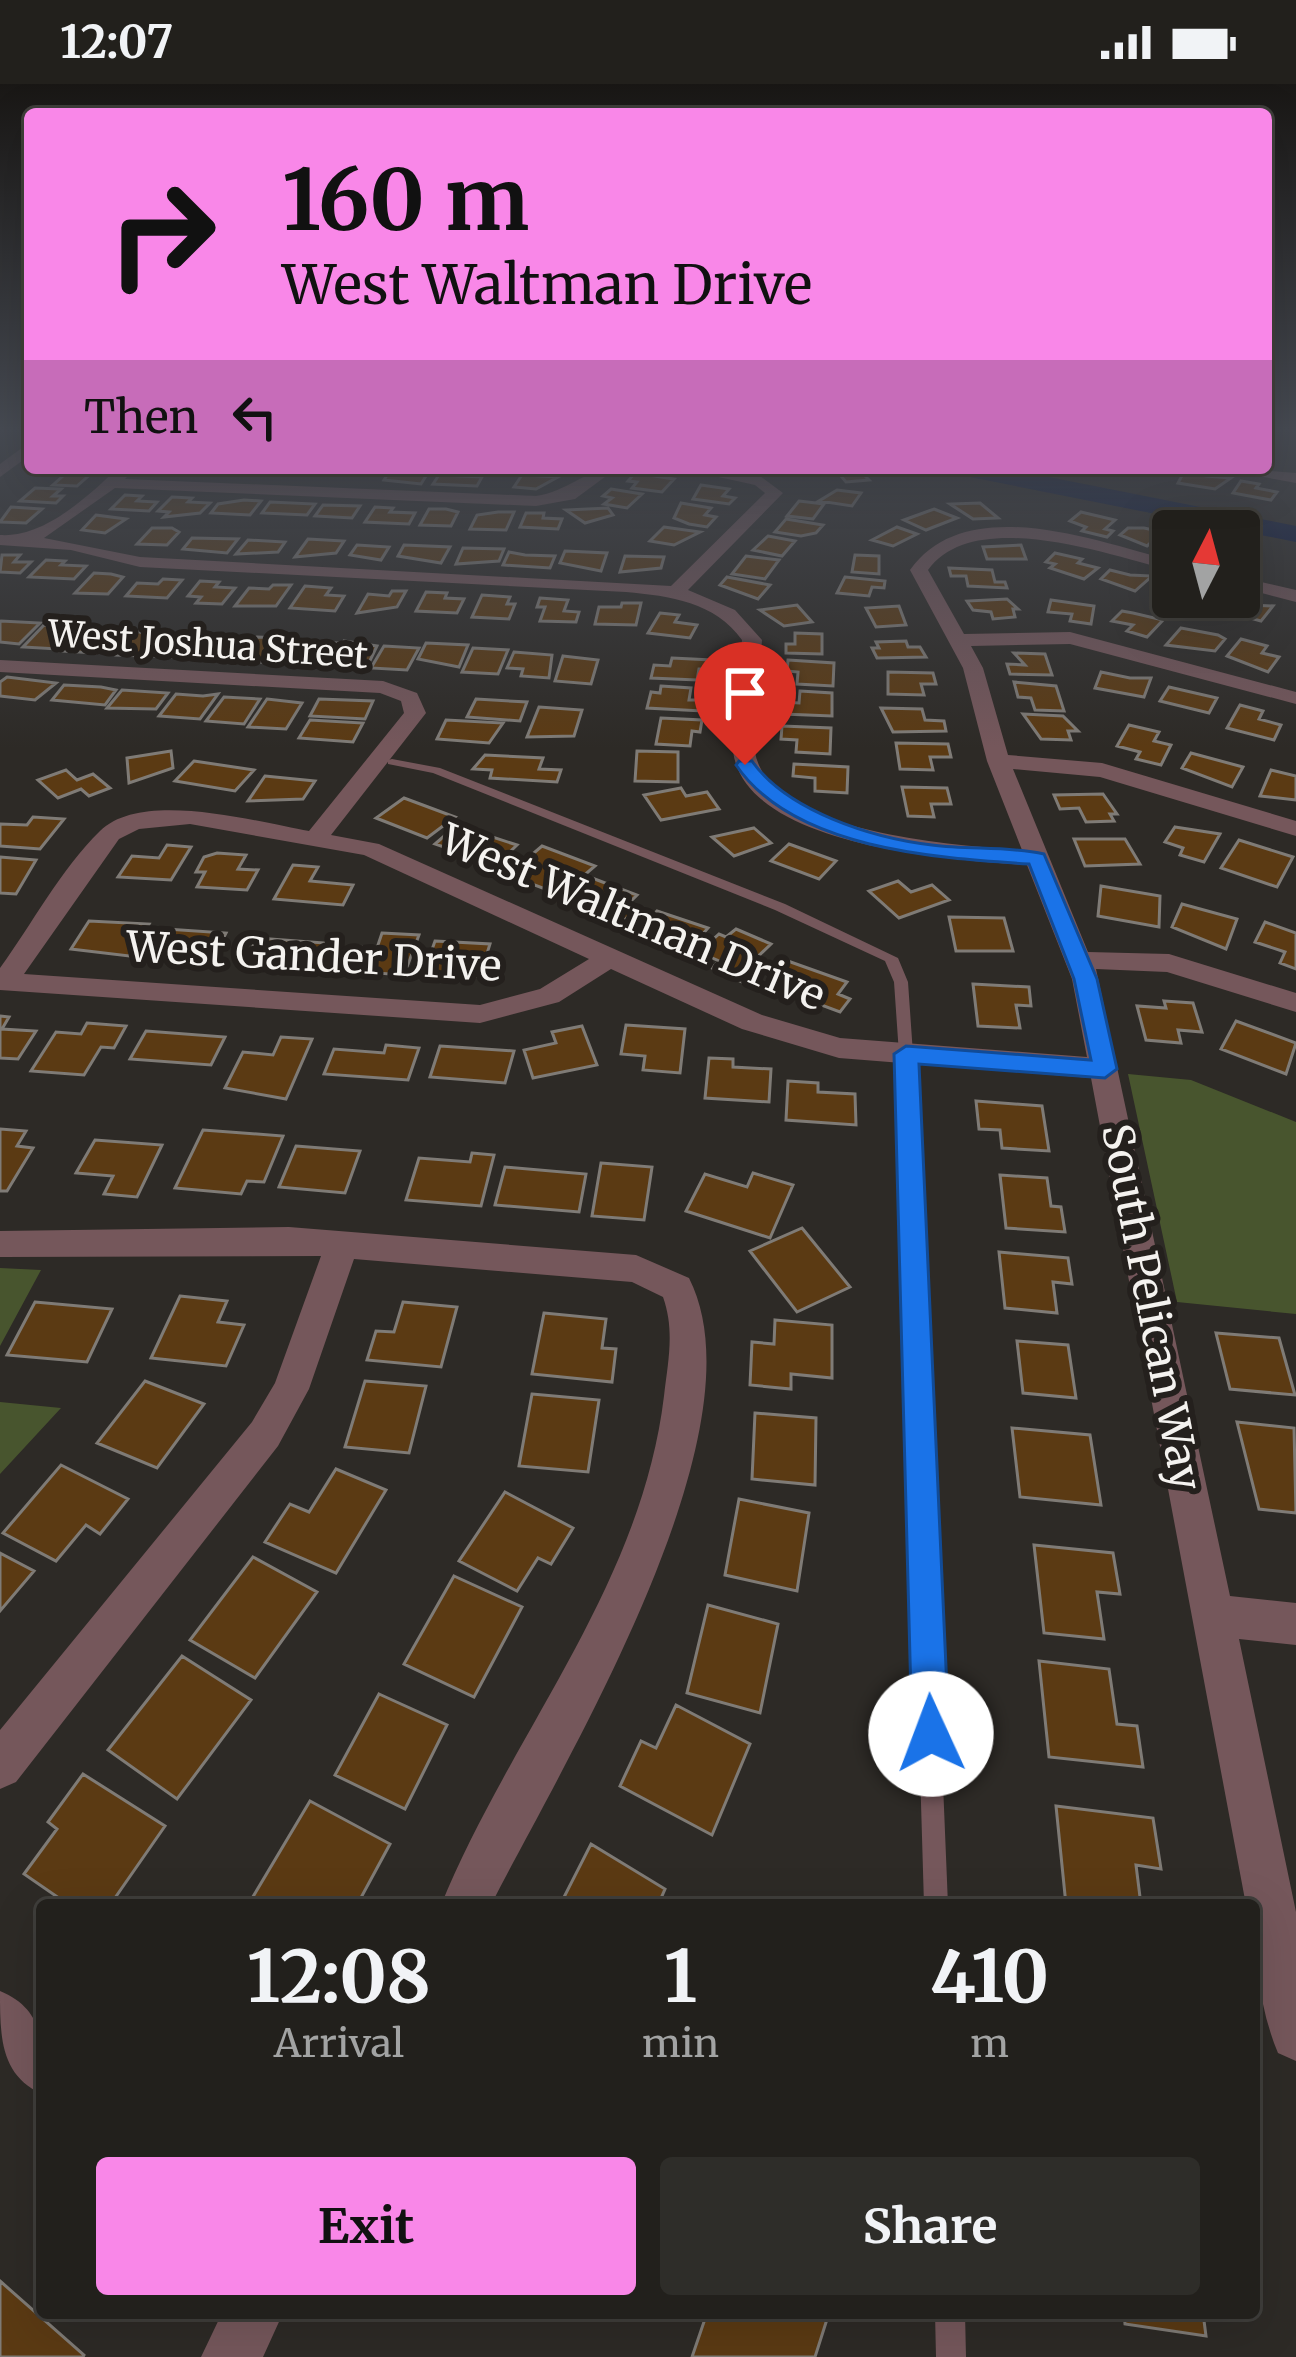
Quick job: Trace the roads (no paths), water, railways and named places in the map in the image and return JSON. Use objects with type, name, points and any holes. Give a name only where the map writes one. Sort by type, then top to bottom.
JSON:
[{"type":"street","points":[[26,542],[36,535]]},
{"type":"street","points":[[675,593],[735,535]]},
{"type":"street","name":"South Pelican Way","points":[[988,535],[964,538],[921,562],[922,579],[974,668],[998,761],[1078,960],[1105,1069],[1296,2035]]},
{"type":"street","name":"South Pelican Way","points":[[1027,535],[1152,562]]},
{"type":"street","points":[[0,541],[71,544],[140,562],[675,593],[728,614],[752,640],[744,752],[751,778],[762,790],[798,810],[903,847],[1036,858]]},
{"type":"street","points":[[1260,587],[1296,596]]},
{"type":"street","points":[[958,640],[1070,638],[1296,698]]},
{"type":"street","name":"West Joshua Street","points":[[0,666],[383,688],[410,697],[415,713],[317,837]]},
{"type":"street","points":[[998,761],[1114,773],[1296,829]]},
{"type":"street","name":"West Waltman Drive","points":[[2,981],[95,848],[134,822],[190,817],[370,849],[779,1033],[838,1048],[1105,1069]]},
{"type":"street","name":"West Gander Drive","points":[[2,981],[480,1014],[539,1003],[564,992],[609,956]]},
{"type":"street","points":[[1078,960],[1169,963],[1296,1004]]},
{"type":"street","points":[[0,1244],[342,1245],[636,1269],[677,1288],[690,1324],[676,1456],[660,1514],[638,1573],[468,1899]]},
{"type":"street","points":[[0,1766],[265,1434],[291,1389],[342,1245]]},
{"type":"street","points":[[1212,1616],[1296,1624]]},
{"type":"street","points":[[0,2018],[36,2061]]},
{"type":"lane","points":[[392,762],[436,770],[780,907],[891,958],[901,982],[906,1054],[936,1899]]},
{"type":"lane","points":[[950,2319],[951,2357]]}]
